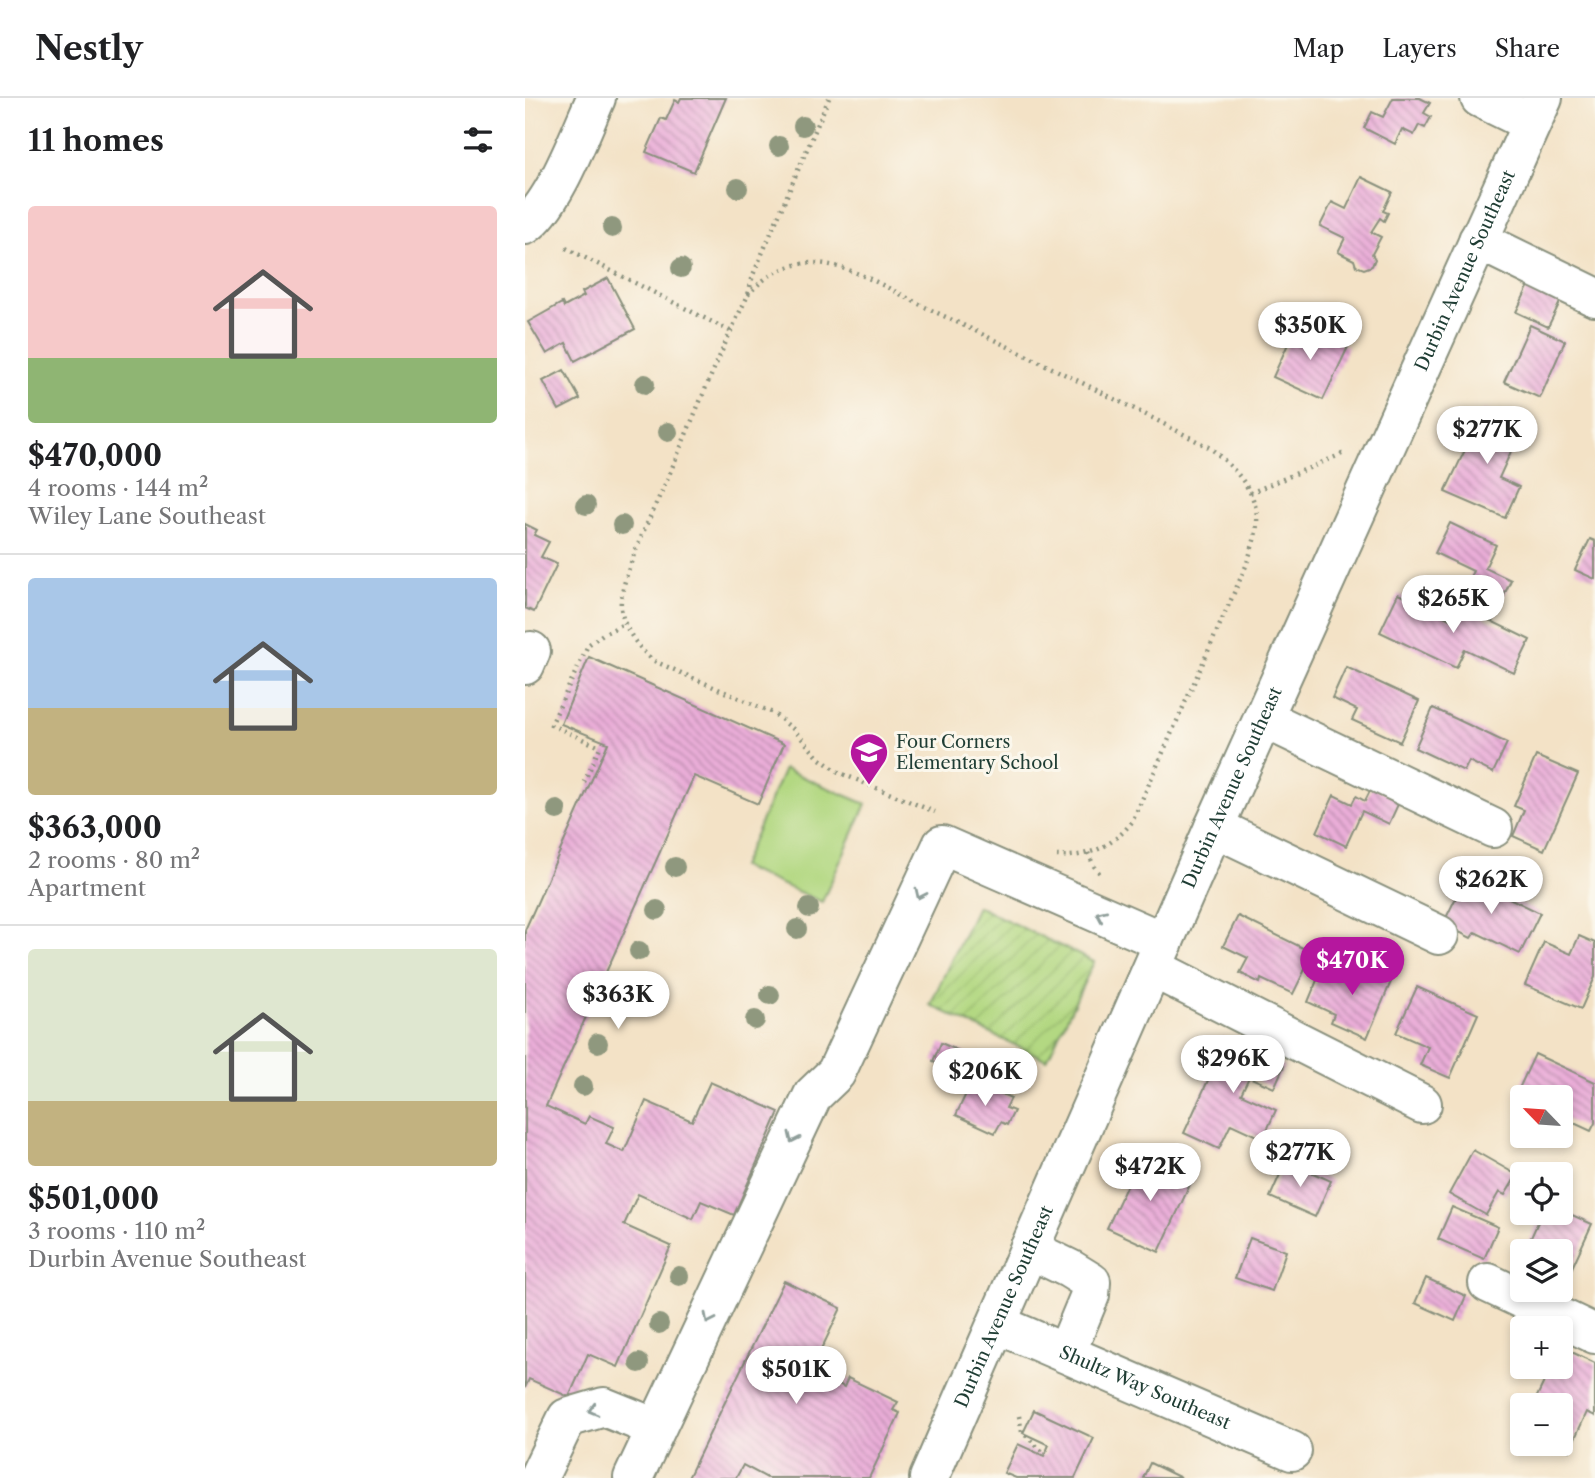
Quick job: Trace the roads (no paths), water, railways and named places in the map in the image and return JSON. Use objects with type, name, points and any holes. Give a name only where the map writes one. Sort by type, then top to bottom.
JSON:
[{"type":"street","points":[[525,225],[535,218],[562,174],[596,98]]},
{"type":"street","points":[[1480,98],[1537,111]]},
{"type":"street","name":"Durbin Avenue Southeast","points":[[929,1478],[1214,827],[1537,111]]},
{"type":"street","points":[[1478,240],[1595,297]]},
{"type":"street","points":[[1263,718],[1493,828]]},
{"type":"street","points":[[1214,827],[1439,935]]},
{"type":"street","points":[[633,1478],[813,1095],[836,1073],[942,845],[1159,955],[1422,1104]]},
{"type":"street","points":[[1029,1250],[1091,1282],[1090,1294],[1066,1353]]},
{"type":"street","points":[[1488,1283],[1595,1334]]},
{"type":"street","name":"Shultz Way Southeast","points":[[997,1324],[1292,1451]]},
{"type":"street","points":[[538,1478],[567,1418],[604,1407],[656,1428]]},
{"type":"place","name":"Four Corners Elementary School","points":[[869,786]]}]
